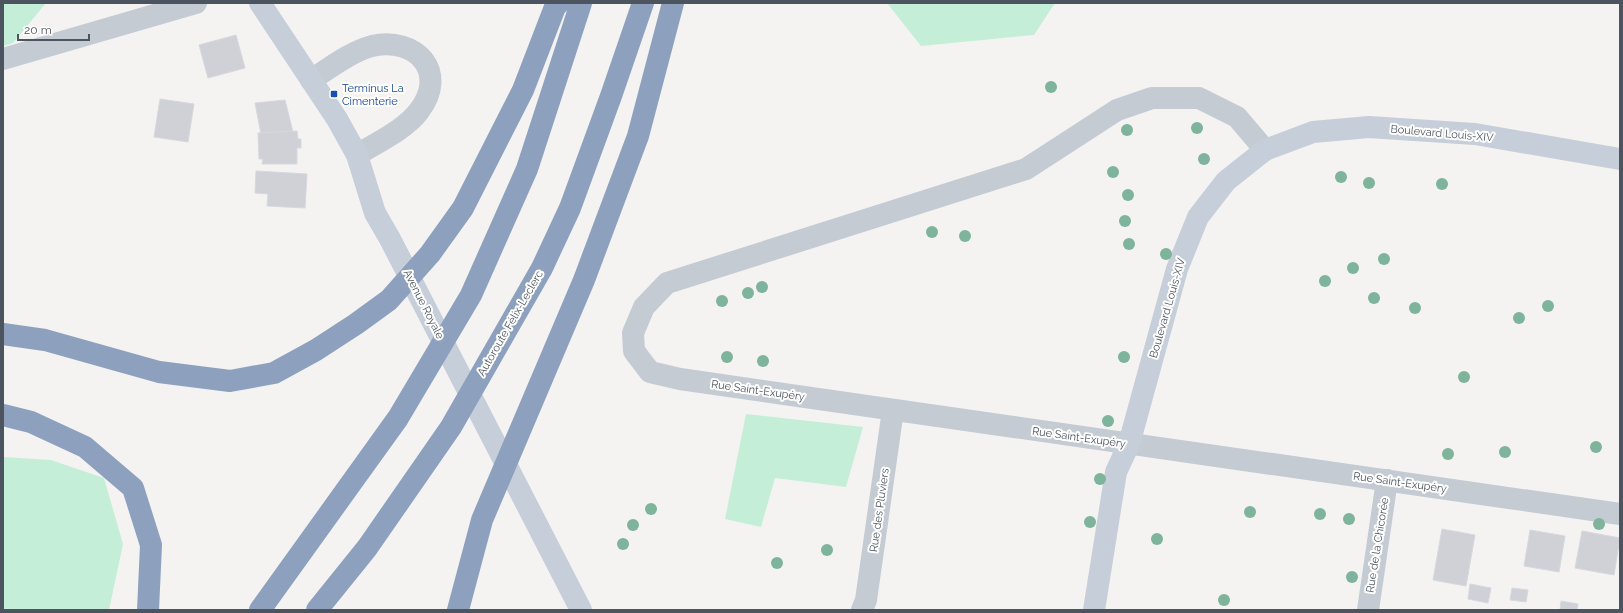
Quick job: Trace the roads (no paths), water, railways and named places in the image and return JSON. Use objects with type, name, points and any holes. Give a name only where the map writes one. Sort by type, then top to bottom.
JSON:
[{"type":"highway","points":[[3,334],[44,340],[159,372],[230,381],[274,373],[316,350],[356,324],[388,300],[430,254],[463,208],[523,90],[555,7],[560,3]]},
{"type":"highway","points":[[260,610],[398,418],[471,295],[528,169],[580,3]]},
{"type":"highway","name":"Autoroute Félix-Leclerc","points":[[317,610],[367,548],[451,427],[542,268],[570,208],[611,96],[642,3]]},
{"type":"highway","points":[[458,610],[482,520],[584,280],[638,136],[673,3]]},
{"type":"highway","points":[[3,415],[31,422],[85,447],[133,488],[151,545],[148,610]]},
{"type":"main road","name":"Avenue Royale","points":[[260,3],[338,119],[357,155],[375,213],[390,239],[529,507],[580,610]]},
{"type":"main road","name":"Boulevard Louis-XIV","points":[[1094,610],[1116,472],[1129,444],[1177,269],[1198,217],[1226,180],[1265,150],[1313,132],[1370,127],[1475,134],[1620,159]]},
{"type":"street","points":[[3,59],[196,3]]},
{"type":"street","points":[[311,80],[357,52],[383,44],[409,49],[417,53],[426,63],[430,75],[430,90],[418,113],[405,124],[357,155]]},
{"type":"street","name":"Rue Saint-Exupéry","points":[[1265,150],[1237,117],[1198,98],[1152,98],[1117,110],[1026,170],[667,282],[644,307],[633,333],[634,351],[650,372],[680,379],[1620,514]]},
{"type":"street","name":"Rue des Pluviers","points":[[862,610],[866,600],[893,410]]},
{"type":"street","name":"Rue de la Chicorée","points":[[1368,610],[1387,480]]},
{"type":"place","name":"Terminus La Cimenterie","points":[[334,94]]}]
